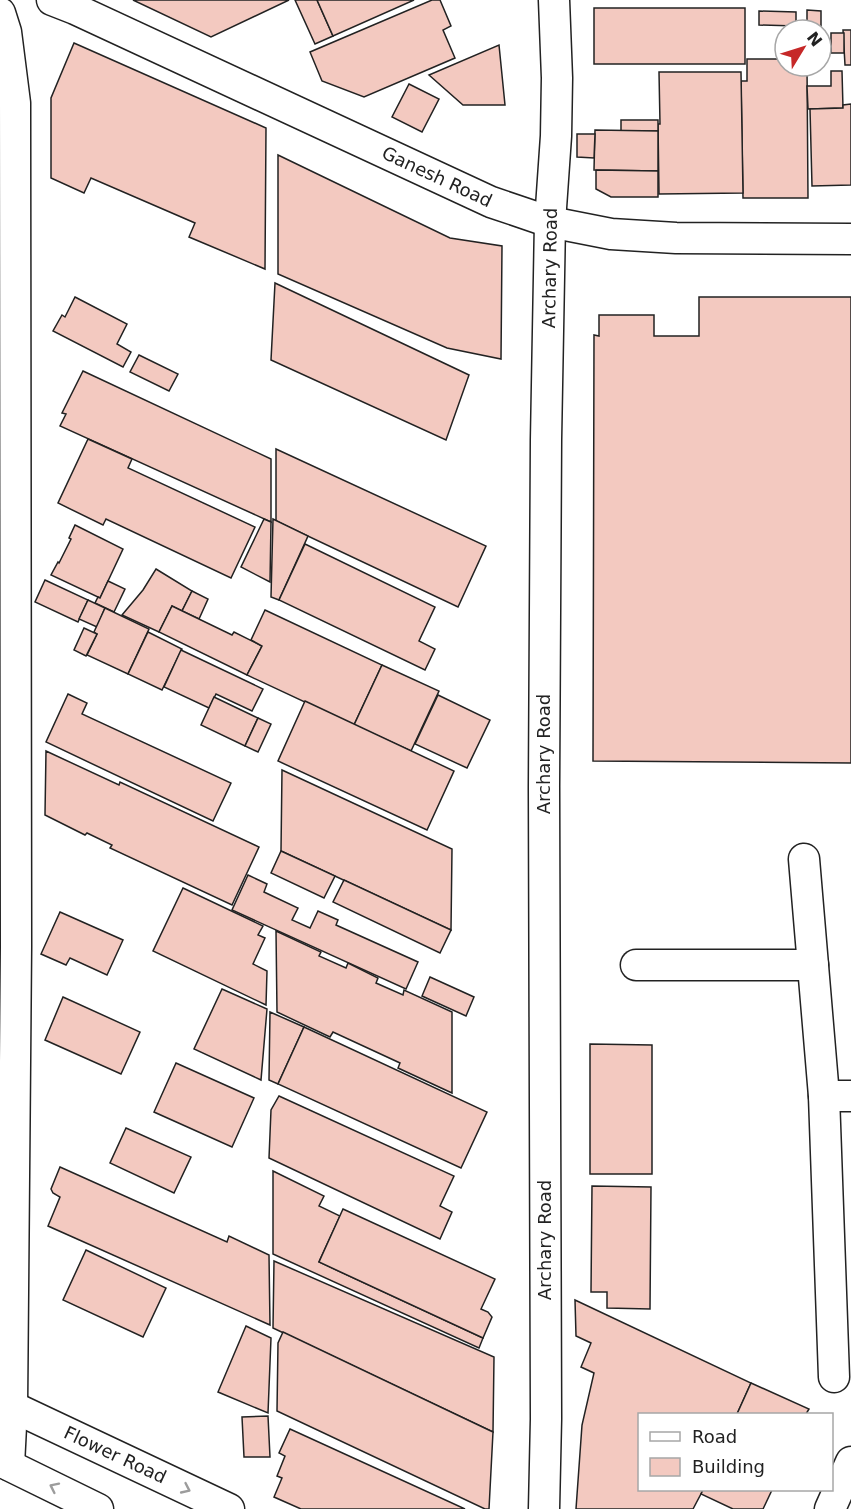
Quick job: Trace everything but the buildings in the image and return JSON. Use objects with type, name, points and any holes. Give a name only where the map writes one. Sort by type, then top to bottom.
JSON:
[{"type":"street","name":"Archary Road","points":[[544,1509],[546,1419],[544,787],[546,452],[550,222],[557,78],[554,0]]},
{"type":"street","name":"Ganesh Road","points":[[62,2],[491,202],[550,222],[611,234],[643,236],[851,239]]},
{"type":"street","points":[[0,13],[6,32],[15,103],[16,947],[6,1288],[4,1463],[98,1509]]},
{"type":"street","points":[[804,859],[813,965],[837,1096],[834,1377]]},
{"type":"street","points":[[636,965],[813,965]]},
{"type":"street","name":"Flower Road","points":[[6,1404],[229,1509]]},
{"type":"street","points":[[830,1509],[851,1462]]}]
